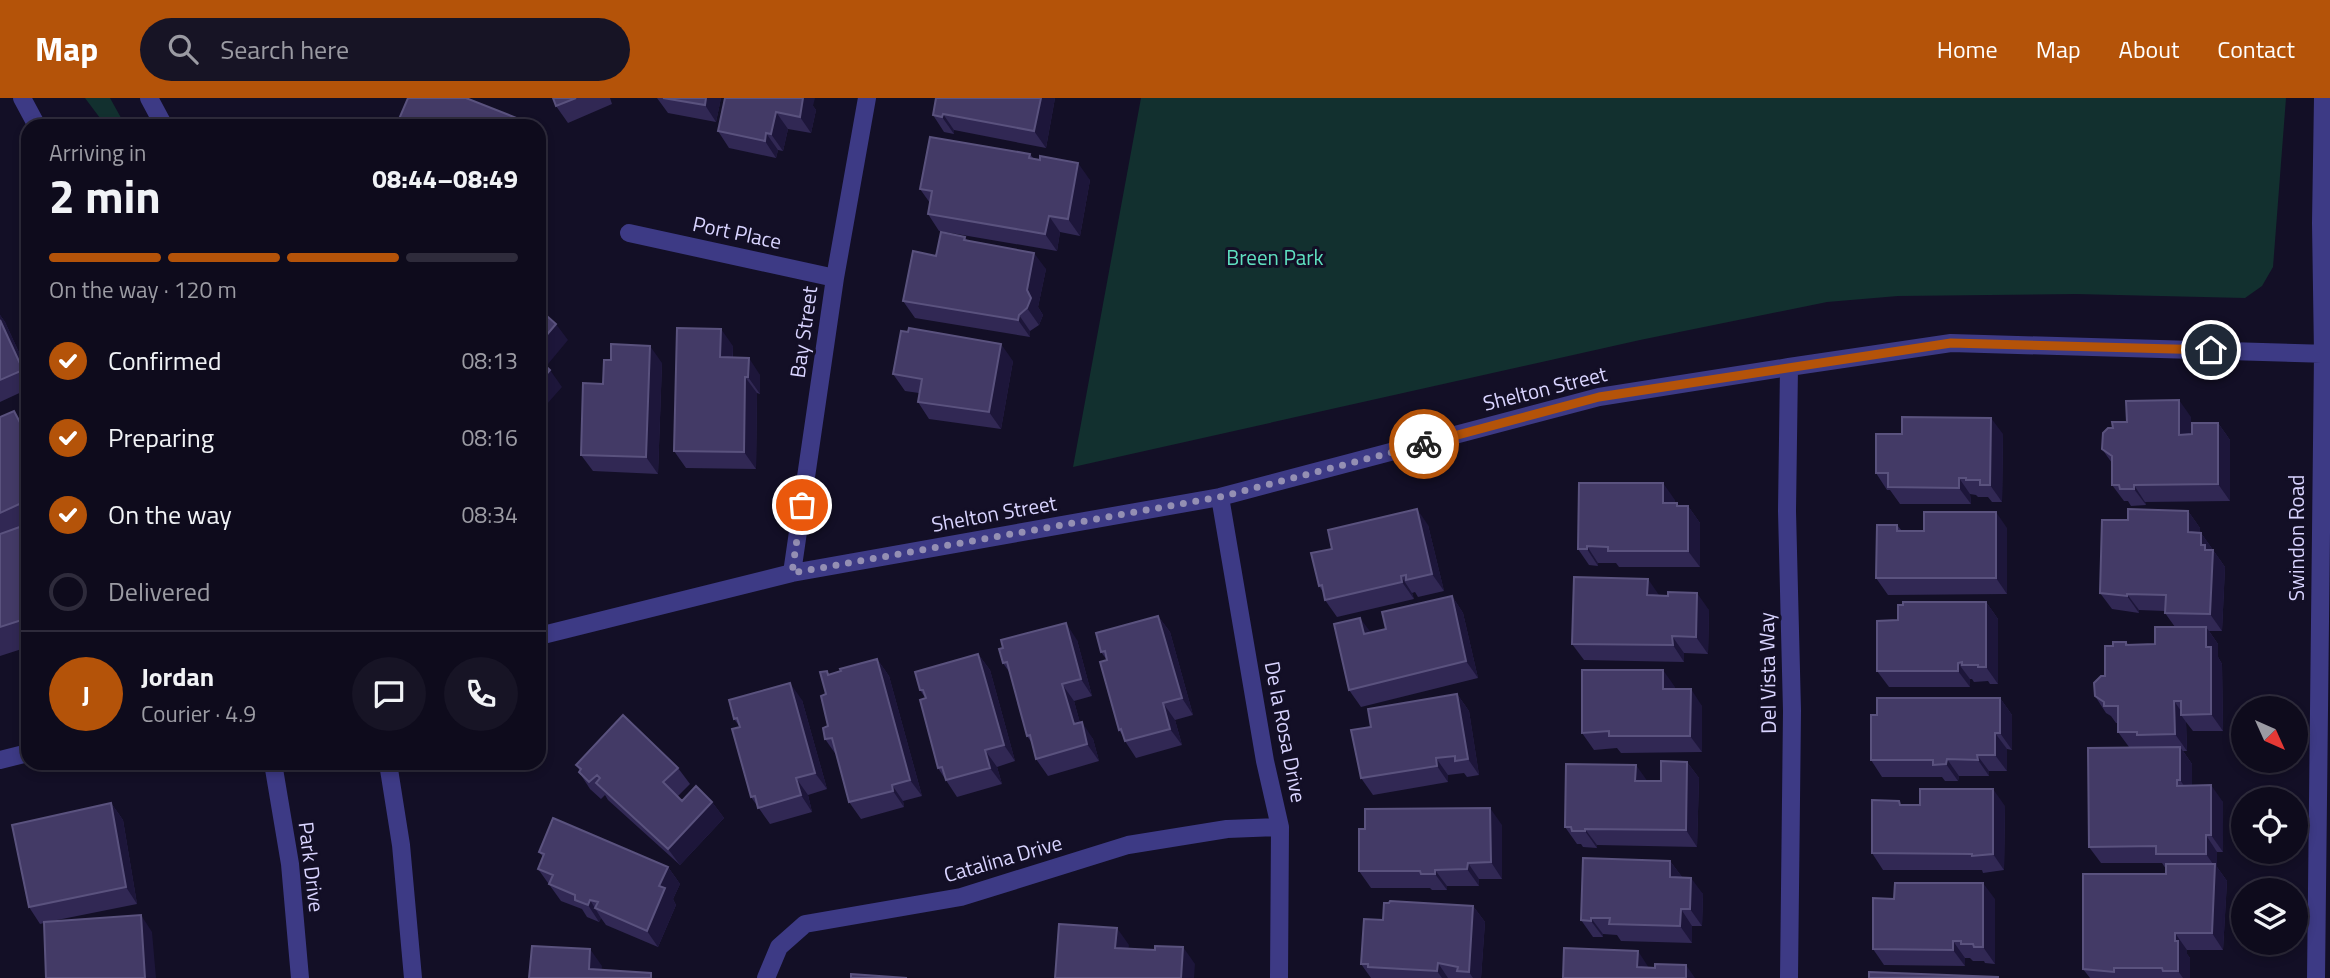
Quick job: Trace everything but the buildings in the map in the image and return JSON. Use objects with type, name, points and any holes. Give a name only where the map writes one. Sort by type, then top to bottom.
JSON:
[{"type":"street","points":[[22,98],[33,119]]},
{"type":"street","points":[[149,98],[160,119]]},
{"type":"street","name":"Bay Street","points":[[792,573],[835,278],[867,98]]},
{"type":"street","name":"Swindon Road","points":[[2316,978],[2326,354],[2323,98]]},
{"type":"street","name":"Port Place","points":[[629,233],[835,278]]},
{"type":"street","name":"Shelton Street","points":[[546,634],[792,573],[1220,497],[1599,397],[1789,367],[1951,343],[2326,354]]},
{"type":"street","name":"Del Vista Way","points":[[1789,367],[1787,511],[1792,711],[1789,978]]},
{"type":"street","name":"De la Rosa Drive","points":[[1220,497],[1265,761],[1280,827],[1279,978]]},
{"type":"street","points":[[0,760],[21,755]]},
{"type":"street","name":"Park Drive","points":[[274,770],[290,864],[300,978]]},
{"type":"street","points":[[389,770],[401,845],[413,978]]},
{"type":"street","name":"Catalina Drive","points":[[766,978],[779,947],[805,925],[961,897],[1128,845],[1227,829],[1280,827]]},
{"type":"green space","points":[[85,98],[110,98],[122,119],[101,119]]},
{"type":"green space","name":"Breen Park","points":[[1141,98],[2286,98],[2273,267],[2262,286],[2245,298],[2076,294],[1898,296],[1827,302],[1640,340],[1073,467]]},
{"type":"way so far","points":[[802,505],[792,573],[1220,497],[1424,444]]},
{"type":"route","points":[[1424,444],[1599,397],[1951,343],[2211,350]]}]
